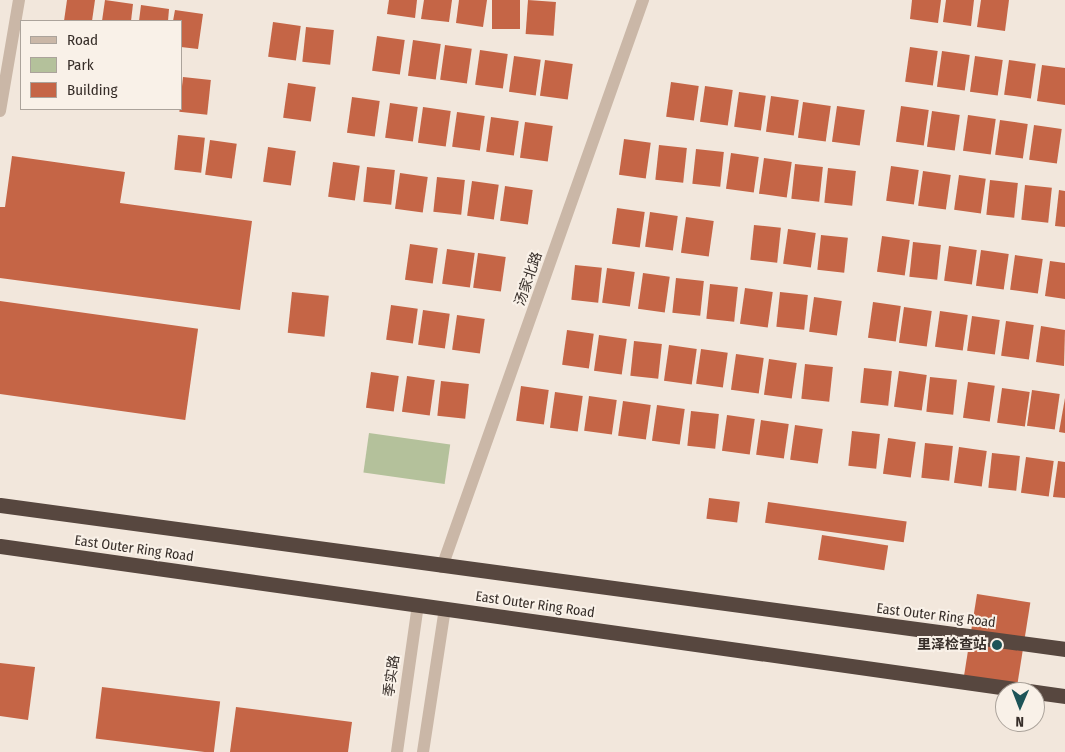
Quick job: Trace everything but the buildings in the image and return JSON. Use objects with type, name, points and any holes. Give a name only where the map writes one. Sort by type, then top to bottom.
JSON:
[{"type":"highway","name":"East Outer Ring Road","points":[[0,505],[442,567],[1065,649]]},
{"type":"highway","name":"East Outer Ring Road","points":[[0,546],[1065,696]]},
{"type":"street","points":[[0,111],[19,0]]},
{"type":"street","name":"汤家北路","points":[[442,567],[643,0]]},
{"type":"street","name":"季实路","points":[[397,752],[418,605]]},
{"type":"street","points":[[424,752],[445,609]]},
{"type":"green space","points":[[369,433],[450,444],[445,484],[363,473]]},
{"type":"place","name":"里泽检查站","points":[[997,645]]}]
